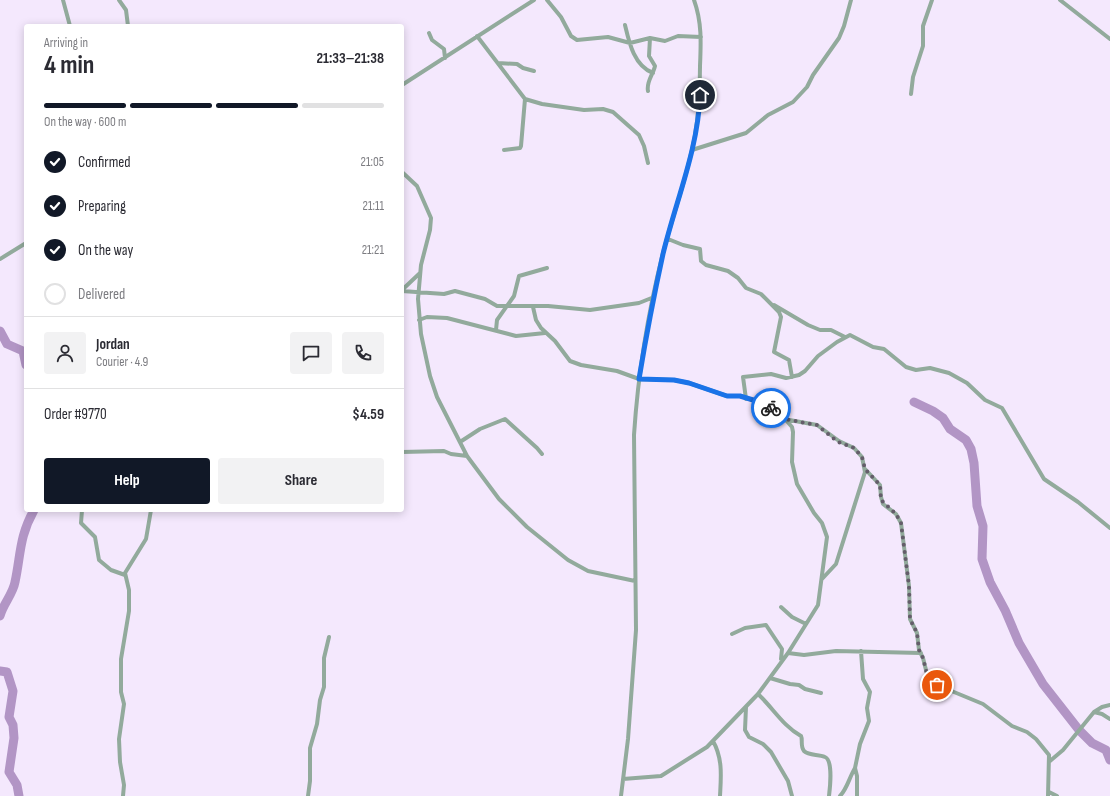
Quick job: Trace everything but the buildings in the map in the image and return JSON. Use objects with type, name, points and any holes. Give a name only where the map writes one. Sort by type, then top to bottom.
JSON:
[{"type":"street","points":[[63,0],[69,24]]},
{"type":"street","points":[[120,0],[126,10],[128,24]]},
{"type":"street","points":[[404,84],[534,0]]},
{"type":"street","points":[[547,0],[574,38],[595,39],[608,37],[630,43],[650,38],[665,41],[678,36],[701,37]]},
{"type":"street","points":[[621,796],[636,630],[634,435],[639,379],[654,297],[692,150],[699,110],[701,37],[700,18],[694,0]]},
{"type":"street","points":[[692,150],[746,133],[768,114],[793,102],[807,87],[813,75],[839,38],[851,0]]},
{"type":"street","points":[[911,94],[913,77],[923,46],[923,26],[932,0]]},
{"type":"street","points":[[1060,0],[1110,39]]},
{"type":"street","points":[[625,24],[636,58],[648,72],[653,73]]},
{"type":"street","points":[[429,33],[432,40],[444,49],[446,58]]},
{"type":"street","points":[[477,36],[525,98],[542,104],[584,110],[603,109],[613,112],[639,135],[644,146],[648,163]]},
{"type":"street","points":[[648,91],[648,83],[655,66],[649,56],[650,38]]},
{"type":"street","points":[[498,63],[517,64],[523,68],[534,71]]},
{"type":"street","points":[[504,150],[520,148],[522,146],[525,98]]},
{"type":"street","points":[[404,174],[417,186],[430,218],[430,230],[420,272],[420,292],[418,298],[420,320],[433,385],[467,456],[499,499],[527,527],[568,560],[588,571],[635,581]]},
{"type":"street","points":[[668,239],[683,246],[700,249],[700,261],[706,265],[728,271],[738,278],[746,288],[761,294],[771,303],[808,325],[820,330],[831,330],[845,337]]},
{"type":"street","points":[[0,259],[24,244]]},
{"type":"street","points":[[496,330],[497,320],[514,296],[518,276],[547,268]]},
{"type":"street","points":[[404,289],[420,272]]},
{"type":"street","points":[[404,291],[444,294],[455,291],[462,292],[484,299],[497,306],[558,306],[590,310],[639,303],[654,297]]},
{"type":"street","points":[[771,303],[781,317],[774,352],[789,360],[792,377]]},
{"type":"street","points":[[533,307],[536,320],[545,333],[556,341],[570,362],[617,371],[639,379],[674,380],[701,386],[727,396],[740,396],[766,405],[784,419],[792,427],[792,452],[797,484],[814,514],[822,522],[827,538],[818,605],[788,653],[758,694],[703,750],[667,774],[656,777],[623,779]]},
{"type":"street","points":[[420,320],[427,317],[447,318],[516,336],[545,333]]},
{"type":"street","points":[[746,399],[743,378],[745,375],[764,374],[786,378],[792,377],[805,371],[818,356],[845,337],[855,336],[873,347],[884,349],[906,367],[916,370],[930,368],[949,373],[967,383],[985,400],[1002,408],[1044,479],[1078,502],[1110,528]]},
{"type":"street","points":[[460,442],[480,429],[505,419],[542,454]]},
{"type":"street","points":[[784,419],[817,425],[838,442],[854,448],[862,457],[865,469],[851,521],[842,543],[836,564],[822,579]]},
{"type":"street","points":[[404,452],[444,451],[451,454],[467,456]]},
{"type":"street","points":[[865,469],[880,485],[880,496],[883,504],[896,514],[901,523],[909,586],[910,619],[917,633],[927,674],[933,683],[949,692],[984,704],[1012,726],[1027,732],[1041,744],[1049,755],[1050,761],[1047,787],[1048,794],[1057,796]]},
{"type":"street","points":[[82,512],[81,523],[95,537],[99,560],[111,570],[125,576]]},
{"type":"street","points":[[123,796],[124,784],[120,762],[119,740],[124,704],[121,692],[121,659],[129,611],[129,590],[125,576],[128,567],[140,551],[146,539],[151,512]]},
{"type":"street","points":[[781,607],[792,617],[806,624]]},
{"type":"street","points":[[732,634],[745,628],[766,625],[782,649],[780,663]]},
{"type":"street","points":[[308,796],[310,781],[310,748],[317,724],[320,700],[324,687],[324,658],[329,637]]},
{"type":"street","points":[[782,649],[794,642]]},
{"type":"street","points":[[788,653],[804,655],[836,651],[861,651],[921,653]]},
{"type":"street","points":[[840,796],[844,792],[848,779],[854,768],[860,744],[869,721],[867,708],[870,692],[863,678],[861,651]]},
{"type":"street","points":[[770,678],[790,684],[799,684],[805,689],[821,693]]},
{"type":"street","points":[[758,694],[775,710],[786,726],[801,736],[804,750],[815,756],[825,757],[828,759],[831,778],[829,796]]},
{"type":"street","points":[[1050,761],[1063,750],[1094,712],[1102,707],[1110,705]]},
{"type":"street","points":[[746,707],[745,730],[749,737],[763,744],[771,752],[788,781],[792,796]]},
{"type":"street","points":[[1094,712],[1102,714],[1110,719]]},
{"type":"street","points":[[713,741],[720,761],[722,775],[720,796]]},
{"type":"street","points":[[854,768],[857,776],[856,796]]},
{"type":"waterway","points":[[0,331],[7,344],[23,351],[24,356]]},
{"type":"waterway","points":[[914,402],[933,411],[943,418],[950,429],[966,440],[971,449],[974,463],[977,506],[983,526],[982,559],[990,582],[1005,610],[1019,643],[1043,684],[1079,730],[1092,743],[1106,750],[1110,760]]},
{"type":"waterway","points":[[0,616],[14,586],[23,537],[33,512]]},
{"type":"waterway","points":[[0,671],[7,672],[13,691],[9,717],[13,725],[14,738],[9,772],[17,785],[19,796]]},
{"type":"way so far","points":[[771,408],[784,419],[796,422],[808,422],[817,425],[838,442],[854,448],[862,457],[865,469],[878,481],[881,489],[880,496],[883,504],[896,514],[901,523],[905,567],[909,586],[910,619],[917,633],[918,647],[925,664],[927,674],[933,683],[937,685]]},
{"type":"route","points":[[700,95],[695,136],[689,164],[663,253],[649,320],[639,379],[674,380],[689,383],[727,396],[740,396],[763,403],[771,408]]}]
